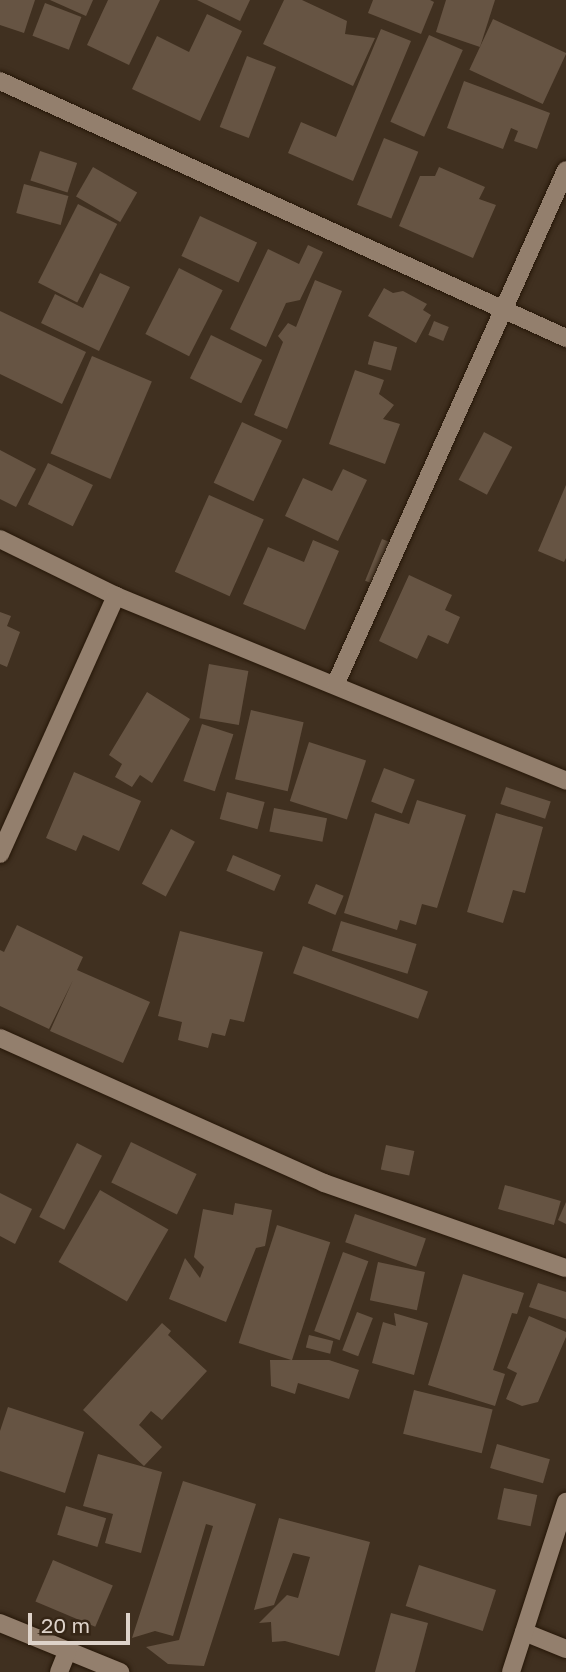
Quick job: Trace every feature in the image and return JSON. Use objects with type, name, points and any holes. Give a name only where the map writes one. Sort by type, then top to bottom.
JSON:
[{"type":"street","points":[[0,81],[566,338]]},
{"type":"street","points":[[335,683],[566,170]]},
{"type":"street","points":[[0,540],[116,596],[335,683],[566,781]]},
{"type":"street","points":[[0,854],[116,596]]},
{"type":"street","points":[[0,1038],[324,1183],[566,1268]]},
{"type":"street","points":[[511,1672],[566,1502]]},
{"type":"street","points":[[0,1623],[120,1672]]},
{"type":"street","points":[[524,1632],[566,1649]]},
{"type":"street","points":[[59,1672],[67,1652]]},
{"type":"building","points":[[0,0],[35,0],[24,33],[0,25]]},
{"type":"building","points":[[50,0],[93,0],[86,16]]},
{"type":"building","points":[[108,0],[160,0],[129,65],[87,45]]},
{"type":"building","points":[[197,0],[250,0],[240,21]]},
{"type":"building","points":[[284,0],[302,0],[347,21],[345,34],[375,38],[353,86],[263,44]]},
{"type":"building","points":[[373,0],[434,2],[421,34],[368,13]]},
{"type":"building","points":[[446,0],[495,0],[480,47],[436,32]]},
{"type":"building","points":[[45,3],[81,17],[69,50],[32,36]]},
{"type":"building","points":[[207,14],[242,31],[200,121],[132,89],[157,36],[189,52]]},
{"type":"building","points":[[493,19],[566,53],[543,104],[469,70]]},
{"type":"building","points":[[381,29],[411,41],[353,181],[288,153],[301,122],[336,137]]},
{"type":"building","points":[[429,35],[463,50],[424,137],[390,122]]},
{"type":"building","points":[[247,56],[276,67],[249,138],[220,127]]},
{"type":"building","points":[[464,81],[550,113],[537,149],[514,141],[518,131],[511,128],[503,149],[447,128]]},
{"type":"building","points":[[384,138],[418,152],[391,219],[357,205]]},
{"type":"building","points":[[40,151],[77,163],[68,193],[30,180]]},
{"type":"building","points":[[93,167],[137,192],[120,222],[76,196]]},
{"type":"building","points":[[439,167],[485,187],[479,199],[496,205],[473,258],[399,226],[420,176],[435,176]]},
{"type":"building","points":[[24,184],[68,196],[61,225],[16,213]]},
{"type":"building","points":[[78,204],[117,224],[77,302],[38,282]]},
{"type":"building","points":[[200,216],[257,243],[239,283],[181,256]]},
{"type":"building","points":[[308,245],[323,252],[300,300],[286,303],[266,347],[230,329],[268,249],[299,264]]},
{"type":"building","points":[[179,268],[223,290],[189,356],[145,334]]},
{"type":"building","points":[[100,273],[130,287],[99,351],[41,323],[55,294],[83,308]]},
{"type":"building","points":[[315,280],[342,291],[287,429],[254,415],[283,342],[278,336],[288,323],[296,327]]},
{"type":"building","points":[[384,288],[393,293],[403,291],[427,304],[423,310],[431,315],[416,343],[368,316]]},
{"type":"building","points":[[0,311],[86,352],[62,404],[0,374]]},
{"type":"building","points":[[434,321],[449,327],[443,341],[428,335]]},
{"type":"building","points":[[211,335],[262,360],[241,403],[190,378]]},
{"type":"building","points":[[374,341],[397,347],[391,370],[368,364]]},
{"type":"building","points":[[92,356],[152,381],[110,479],[51,454]]},
{"type":"building","points":[[355,370],[384,380],[379,394],[394,405],[383,419],[400,424],[385,464],[329,444]]},
{"type":"building","points":[[242,422],[282,441],[254,501],[214,483]]},
{"type":"building","points":[[484,432],[512,447],[487,495],[459,480]]},
{"type":"building","points":[[0,450],[36,469],[16,507],[0,499]]},
{"type":"building","points":[[48,463],[93,485],[73,526],[28,504]]},
{"type":"building","points":[[343,469],[367,480],[338,541],[285,516],[303,478],[332,491]]},
{"type":"building","points":[[566,485],[566,558],[564,562],[538,551]]},
{"type":"building","points":[[209,495],[264,519],[230,596],[175,572]]},
{"type":"building","points":[[382,539],[392,543],[375,585],[365,581]]},
{"type":"building","points":[[313,540],[339,551],[305,630],[243,604],[268,547],[304,562]]},
{"type":"building","points":[[409,575],[452,595],[445,610],[460,617],[448,644],[428,635],[417,659],[379,641]]},
{"type":"building","points":[[0,612],[11,616],[7,626],[20,632],[7,667],[0,664]]},
{"type":"building","points":[[209,664],[248,671],[239,725],[199,718]]},
{"type":"building","points":[[147,692],[190,719],[152,783],[140,775],[132,787],[115,777],[122,764],[109,755]]},
{"type":"building","points":[[251,710],[304,722],[288,791],[235,779]]},
{"type":"building","points":[[202,724],[233,734],[215,791],[183,781]]},
{"type":"building","points":[[309,742],[366,761],[347,820],[290,801]]},
{"type":"building","points":[[384,768],[415,780],[402,813],[371,802]]},
{"type":"building","points":[[74,772],[141,801],[119,851],[83,835],[76,851],[46,838]]},
{"type":"building","points":[[506,787],[551,802],[545,819],[500,804]]},
{"type":"building","points":[[227,792],[265,802],[257,829],[220,819]]},
{"type":"building","points":[[417,800],[466,815],[437,908],[422,904],[416,925],[400,920],[397,930],[344,913],[375,813],[409,824]]},
{"type":"building","points":[[274,808],[327,818],[322,842],[269,832]]},
{"type":"building","points":[[496,813],[543,827],[525,893],[513,890],[503,923],[467,912]]},
{"type":"building","points":[[171,829],[195,842],[166,896],[142,884]]},
{"type":"building","points":[[233,855],[281,875],[274,891],[226,871]]},
{"type":"building","points":[[316,884],[344,896],[335,915],[308,903]]},
{"type":"building","points":[[341,921],[417,944],[407,974],[332,951]]},
{"type":"building","points":[[17,925],[83,957],[77,970],[150,1002],[123,1063],[50,1031],[73,980],[49,1029],[0,1006],[0,950],[4,952]]},
{"type":"building","points":[[180,931],[263,952],[244,1022],[230,1019],[225,1036],[212,1033],[208,1048],[178,1040],[182,1022],[158,1016]]},
{"type":"building","points":[[303,946],[428,991],[418,1019],[293,973]]},
{"type":"building","points":[[131,1142],[197,1174],[177,1214],[111,1182]]},
{"type":"building","points":[[77,1143],[102,1156],[64,1230],[39,1217]]},
{"type":"building","points":[[386,1145],[414,1151],[409,1175],[381,1169]]},
{"type":"building","points":[[505,1185],[561,1201],[554,1225],[498,1209]]},
{"type":"building","points":[[100,1190],[168,1230],[127,1301],[58,1262]]},
{"type":"building","points":[[0,1193],[32,1209],[15,1244],[0,1236]]},
{"type":"building","points":[[566,1202],[566,1224],[558,1220]]},
{"type":"building","points":[[235,1203],[272,1210],[265,1246],[256,1248],[226,1322],[169,1299],[185,1258],[200,1278],[204,1267],[194,1257],[203,1209],[233,1215]]},
{"type":"building","points":[[355,1214],[426,1238],[416,1267],[345,1242]]},
{"type":"building","points":[[277,1225],[330,1242],[292,1360],[239,1343]]},
{"type":"building","points":[[343,1252],[368,1261],[340,1340],[314,1331]]},
{"type":"building","points":[[378,1262],[425,1272],[417,1310],[370,1300]]},
{"type":"building","points":[[463,1274],[524,1293],[517,1314],[512,1313],[493,1370],[505,1374],[495,1406],[428,1385]]},
{"type":"building","points":[[538,1283],[566,1292],[566,1319],[529,1307]]},
{"type":"building","points":[[357,1312],[373,1318],[358,1356],[342,1350]]},
{"type":"building","points":[[394,1313],[428,1323],[414,1375],[372,1363],[383,1322],[396,1326]]},
{"type":"building","points":[[529,1316],[566,1332],[566,1337],[538,1402],[522,1406],[506,1399],[517,1373],[507,1368]]},
{"type":"building","points":[[162,1323],[171,1331],[168,1335],[207,1371],[162,1420],[151,1411],[139,1425],[162,1447],[144,1466],[83,1410]]},
{"type":"building","points":[[309,1335],[333,1341],[330,1354],[306,1348]]},
{"type":"building","points":[[270,1360],[329,1360],[359,1370],[349,1399],[298,1383],[295,1394],[271,1386]]},
{"type":"building","points":[[414,1390],[493,1410],[482,1453],[403,1434]]},
{"type":"building","points":[[8,1407],[84,1432],[65,1493],[0,1471],[0,1431]]},
{"type":"building","points":[[497,1444],[550,1459],[543,1483],[490,1468]]},
{"type":"building","points":[[98,1454],[162,1472],[141,1553],[105,1543],[113,1514],[83,1506]]},
{"type":"building","points":[[183,1481],[256,1504],[204,1666],[168,1664],[146,1647],[179,1640],[213,1526],[206,1524],[173,1636],[155,1631],[132,1638]]},
{"type":"building","points":[[504,1488],[537,1495],[531,1526],[497,1519]]},
{"type":"building","points":[[66,1506],[106,1518],[97,1547],[57,1535]]},
{"type":"building","points":[[279,1518],[370,1542],[339,1656],[285,1641],[272,1642],[271,1622],[259,1623],[287,1595],[298,1598],[310,1557],[293,1553],[274,1605],[254,1610]]},
{"type":"building","points":[[53,1560],[113,1585],[95,1627],[35,1601]]},
{"type":"building","points":[[419,1565],[496,1590],[483,1631],[406,1606]]},
{"type":"building","points":[[391,1613],[428,1623],[415,1672],[375,1672]]}]
